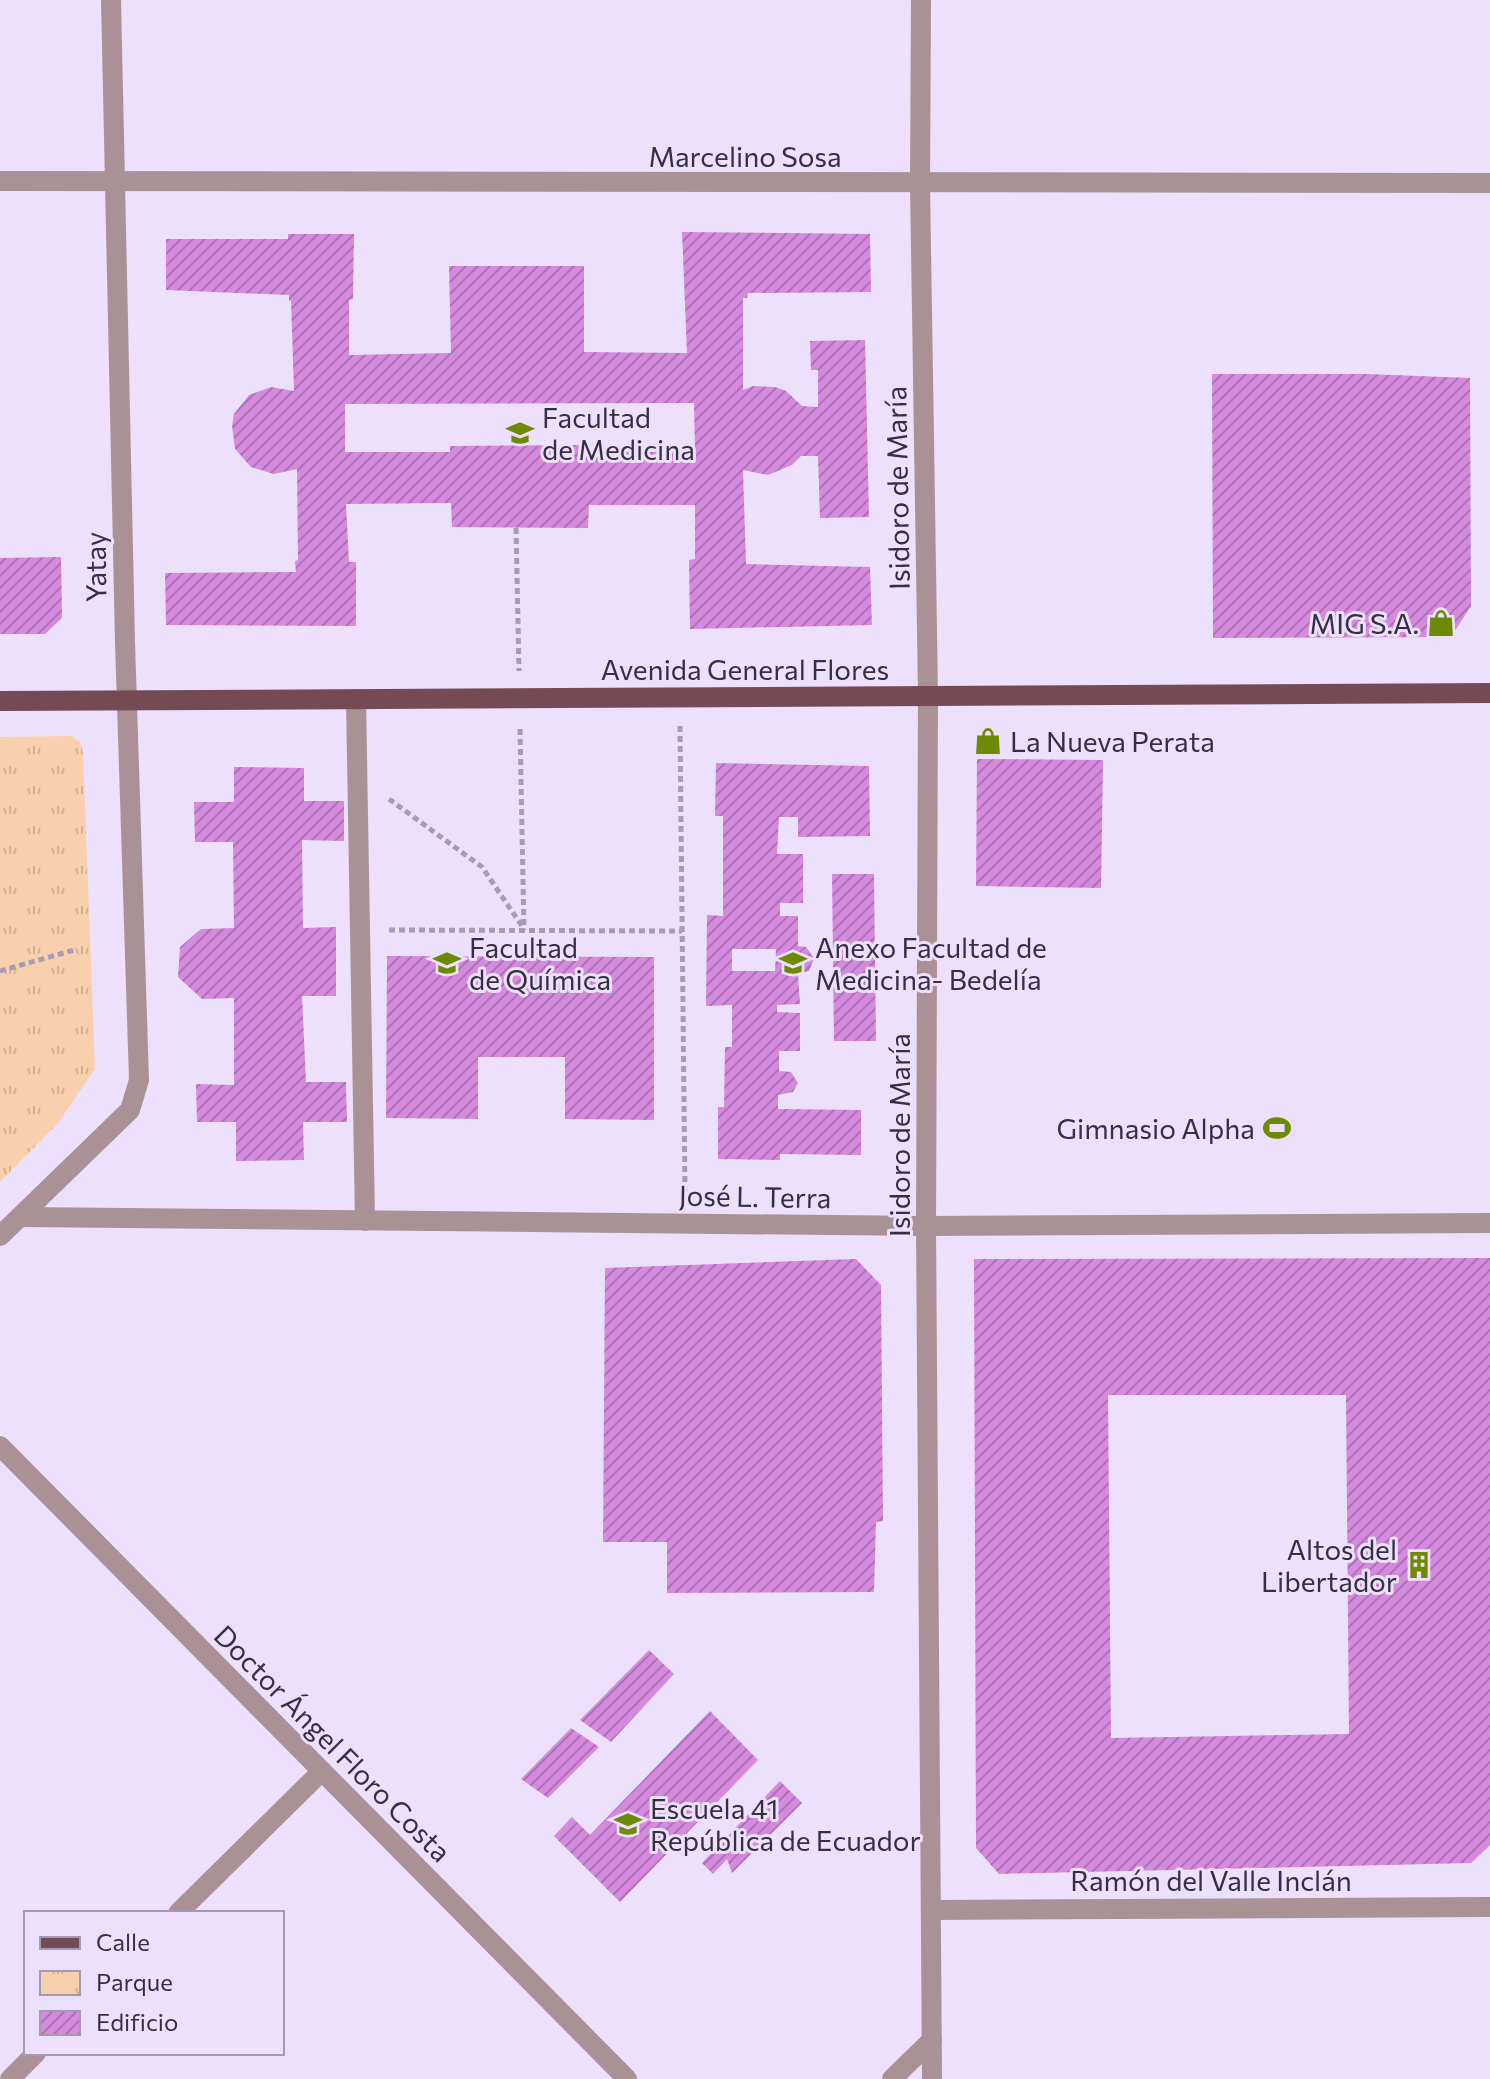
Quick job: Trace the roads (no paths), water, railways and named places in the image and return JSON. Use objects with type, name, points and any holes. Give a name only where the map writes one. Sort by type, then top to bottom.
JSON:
[{"type":"main road","name":"Avenida General Flores","points":[[0,701],[1490,693]]},
{"type":"street","name":"Yatay","points":[[0,1236],[130,1110],[139,1080],[111,0]]},
{"type":"street","name":"Isidoro de María","points":[[921,0],[920,184],[928,696],[926,1226],[932,2079]]},
{"type":"street","name":"Marcelino Sosa","points":[[0,181],[1490,183]]},
{"type":"street","points":[[356,699],[365,1221]]},
{"type":"street","name":"José L. Terra","points":[[20,1217],[926,1226],[1490,1223]]},
{"type":"street","name":"Doctor Ángel Floro Costa","points":[[0,1446],[627,2079]]},
{"type":"street","points":[[180,1911],[322,1771]]},
{"type":"street","name":"Ramón del Valle Inclán","points":[[932,1910],[1490,1907]]},
{"type":"street","points":[[892,2079],[932,2040]]},
{"type":"street","points":[[10,2079],[34,2055]]},
{"type":"place","name":"Facultad de Medicina","points":[[520,433]]},
{"type":"place","name":"MIG S.A.","points":[[1441,623]]},
{"type":"place","name":"La Nueva Perata","points":[[988,741]]},
{"type":"place","name":"Facultad de Química","points":[[447,963]]},
{"type":"place","name":"Anexo Facultad de Medicina- Bedelía","points":[[793,963]]},
{"type":"place","name":"Gimnasio Alpha","points":[[1277,1128]]},
{"type":"place","name":"Altos del Libertador","points":[[1419,1565]]},
{"type":"place","name":"Escuela 41 República de Ecuador","points":[[628,1824]]}]
